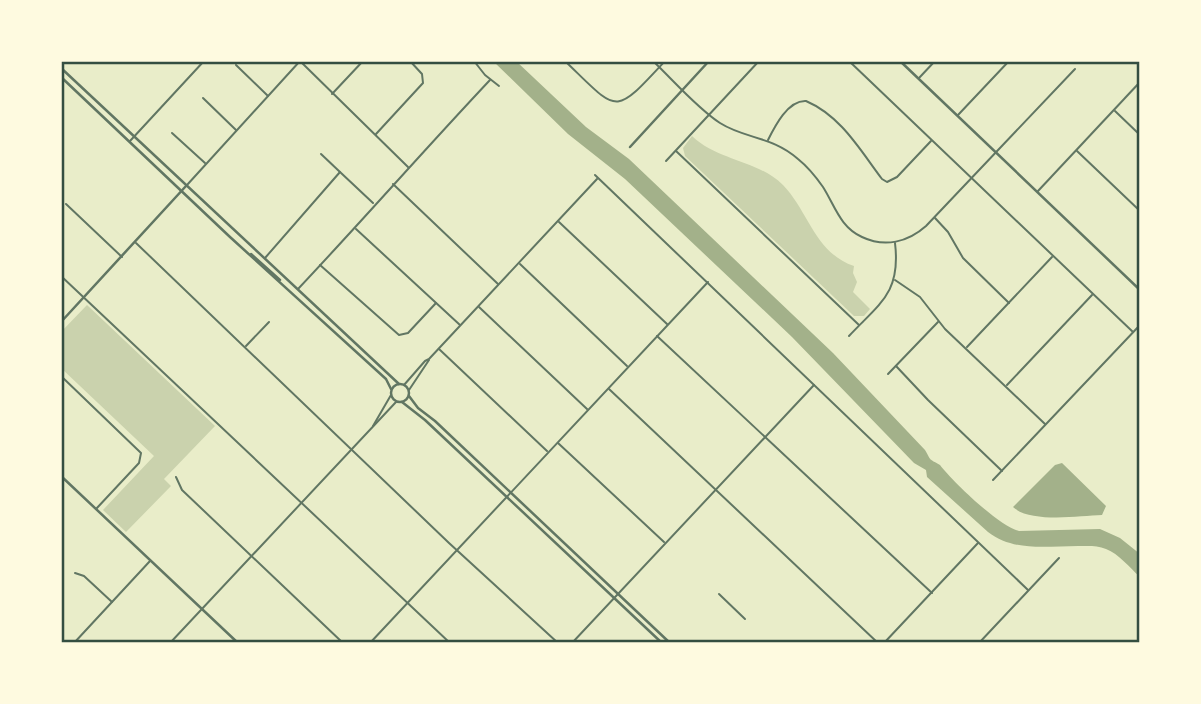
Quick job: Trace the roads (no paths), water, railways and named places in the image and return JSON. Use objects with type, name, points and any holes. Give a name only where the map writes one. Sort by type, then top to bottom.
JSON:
[{"type":"street","points":[[129,141],[204,61]]},
{"type":"street","points":[[61,322],[300,61],[409,167]]},
{"type":"street","points":[[332,94],[363,61]]},
{"type":"street","points":[[375,135],[419,89],[424,78],[410,61]]},
{"type":"street","points":[[474,61],[499,86]]},
{"type":"street","points":[[565,61],[604,98],[617,103],[631,97],[665,61]]},
{"type":"street","points":[[653,61],[724,125],[768,140],[792,154],[811,171],[840,219],[850,230],[872,241],[895,242],[914,236],[934,218],[1075,69]]},
{"type":"street","points":[[630,147],[709,61]]},
{"type":"street","points":[[666,161],[759,61]]},
{"type":"street","points":[[849,61],[1133,332]]},
{"type":"street","points":[[900,61],[1140,290]]},
{"type":"street","points":[[919,79],[935,61]]},
{"type":"street","points":[[957,116],[1009,61]]},
{"type":"street","points":[[236,65],[269,97]]},
{"type":"street","points":[[61,68],[297,290],[399,384],[409,390]]},
{"type":"street","points":[[61,77],[386,379],[391,395],[372,427]]},
{"type":"street","points":[[297,290],[491,80]]},
{"type":"street","points":[[1037,192],[1140,82]]},
{"type":"street","points":[[203,98],[237,130]]},
{"type":"street","points":[[768,140],[779,120],[799,101],[812,104],[839,125],[885,181],[897,177],[932,140]]},
{"type":"street","points":[[1114,110],[1140,135]]},
{"type":"street","points":[[172,133],[205,164]]},
{"type":"street","points":[[1076,150],[1140,211]]},
{"type":"street","points":[[676,151],[859,325]]},
{"type":"street","points":[[321,154],[374,204]]},
{"type":"street","points":[[265,259],[340,172]]},
{"type":"street","points":[[595,175],[1028,590]]},
{"type":"street","points":[[598,178],[429,359],[409,390],[409,396],[418,408],[670,643]]},
{"type":"street","points":[[393,184],[499,284]]},
{"type":"street","points":[[66,204],[122,257]]},
{"type":"street","points":[[934,218],[945,229],[963,258],[1009,303]]},
{"type":"street","points":[[558,221],[668,325]]},
{"type":"street","points":[[355,228],[461,326]]},
{"type":"street","points":[[849,336],[884,299],[895,280],[895,242]]},
{"type":"street","points":[[136,243],[558,643]]},
{"type":"street","points":[[247,252],[285,285],[297,290]]},
{"type":"street","points":[[966,348],[1053,257]]},
{"type":"street","points":[[519,263],[628,367]]},
{"type":"street","points":[[320,265],[399,335],[408,333],[436,303]]},
{"type":"street","points":[[61,276],[450,643]]},
{"type":"street","points":[[895,280],[915,293],[939,322],[1045,425]]},
{"type":"street","points":[[370,643],[708,282]]},
{"type":"street","points":[[1005,386],[1093,295]]},
{"type":"street","points":[[478,307],[588,409]]},
{"type":"street","points":[[245,348],[270,322]]},
{"type":"street","points":[[888,374],[939,322]]},
{"type":"street","points":[[993,480],[1140,325]]},
{"type":"street","points":[[657,336],[932,593]]},
{"type":"street","points":[[439,349],[548,452]]},
{"type":"street","points":[[404,385],[429,359]]},
{"type":"street","points":[[896,366],[933,406],[1002,471]]},
{"type":"street","points":[[61,376],[138,448],[142,457],[96,509]]},
{"type":"street","points":[[391,389],[399,384]]},
{"type":"street","points":[[572,643],[815,385]]},
{"type":"street","points":[[608,388],[878,643]]},
{"type":"street","points":[[391,395],[396,402]]},
{"type":"street","points":[[402,402],[409,396]]},
{"type":"street","points":[[170,643],[396,402],[402,402],[425,420],[662,643]]},
{"type":"street","points":[[557,442],[665,543]]},
{"type":"street","points":[[61,477],[238,643]]},
{"type":"street","points":[[176,477],[182,490],[343,643]]},
{"type":"street","points":[[884,643],[979,542]]},
{"type":"street","points":[[979,643],[1059,558]]},
{"type":"street","points":[[74,643],[150,560]]},
{"type":"street","points":[[75,573],[84,576],[112,602]]},
{"type":"street","points":[[719,594],[745,619]]},
{"type":"street","points":[[654,643],[658,639]]}]
